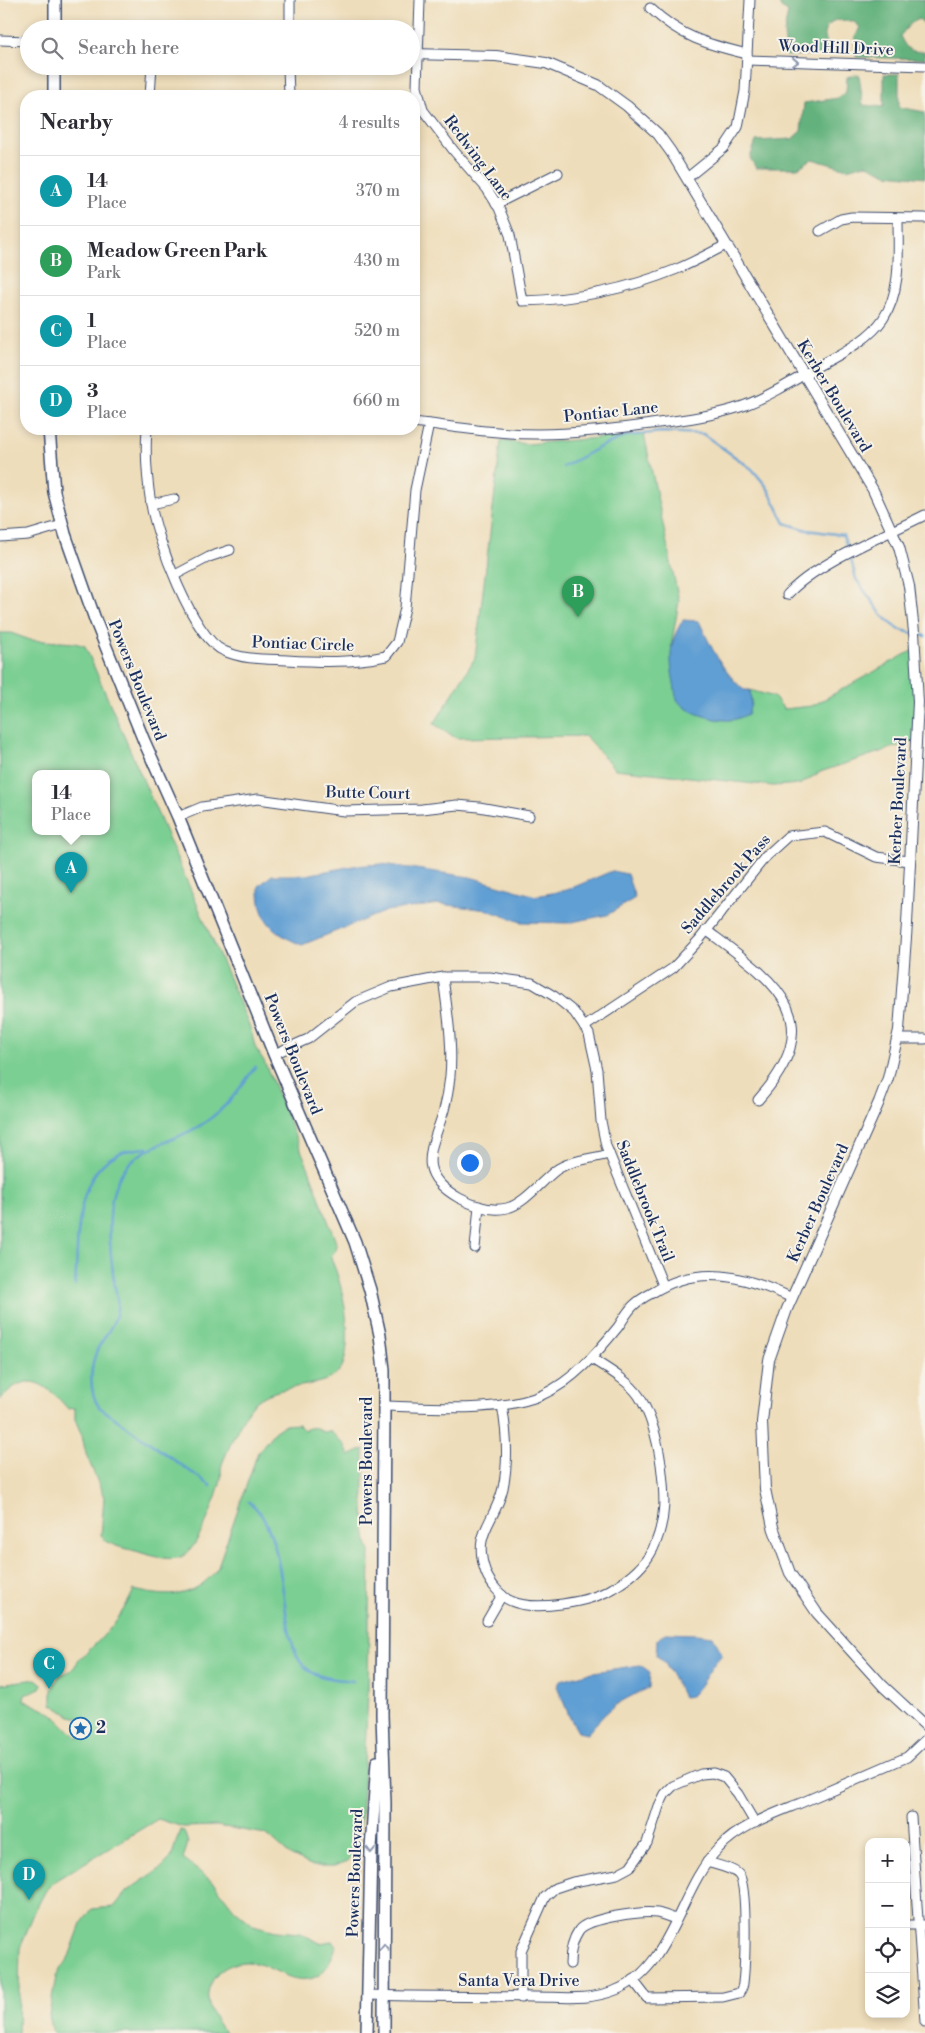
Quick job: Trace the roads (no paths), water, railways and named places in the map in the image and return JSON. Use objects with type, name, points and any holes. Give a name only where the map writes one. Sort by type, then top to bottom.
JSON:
[{"type":"main road","points":[[55,0],[55,20]]},
{"type":"main road","points":[[54,75],[54,90]]},
{"type":"main road","name":"Powers Boulevard","points":[[50,435],[54,492],[66,541],[140,732],[178,817],[274,1054],[355,1242],[364,1268],[380,1335],[384,1370],[382,1715],[385,1802],[384,2033]]},
{"type":"main road","name":"Powers Boulevard","points":[[367,2033],[371,1848],[382,1715]]},
{"type":"street","points":[[290,0],[290,20]]},
{"type":"street","name":"Redwing Lane","points":[[418,20],[420,0]]},
{"type":"street","points":[[687,178],[724,148],[738,127],[745,91],[750,0]]},
{"type":"street","name":"Wood Hill Drive","points":[[650,8],[667,24],[684,34],[747,57],[925,66]]},
{"type":"street","points":[[0,40],[20,41]]},
{"type":"street","name":"Kerber Boulevard","points":[[420,54],[496,56],[546,63],[598,85],[627,106],[658,134],[687,178],[873,490],[899,547],[909,586],[921,707],[909,861],[907,924],[897,1039],[880,1102],[792,1298],[769,1360],[762,1422],[765,1488],[773,1527],[790,1572],[817,1613],[883,1686],[925,1725]]},
{"type":"street","points":[[150,90],[151,75]]},
{"type":"street","points":[[288,75],[289,90]]},
{"type":"street","name":"Redwing Lane","points":[[416,75],[418,90]]},
{"type":"street","name":"Redwing Lane","points":[[420,98],[423,110],[454,151],[487,189],[496,204],[510,235],[522,302],[553,301],[615,290],[677,269],[726,245]]},
{"type":"street","points":[[496,204],[558,173]]},
{"type":"street","points":[[820,231],[841,219],[852,217],[925,218]]},
{"type":"street","name":"Pontiac Lane","points":[[420,423],[472,430],[539,434],[582,432],[693,418],[740,407],[762,398],[804,375],[867,336],[883,319],[892,299],[898,262],[898,219]]},
{"type":"street","name":"Pontiac Circle","points":[[147,435],[145,458],[151,504],[160,539],[196,623],[210,641],[222,651],[248,658],[317,662],[362,661],[386,656],[397,642],[405,608],[416,490],[428,424]]},
{"type":"street","points":[[151,504],[174,499]]},
{"type":"street","points":[[787,595],[796,584],[832,562],[925,515]]},
{"type":"street","points":[[0,537],[28,535],[62,524]]},
{"type":"street","points":[[175,576],[209,557],[230,550]]},
{"type":"street","name":"Butte Court","points":[[178,817],[202,807],[258,799],[344,811],[403,810],[457,805],[529,816]]},
{"type":"street","name":"Saddlebrook Pass","points":[[584,1026],[673,968],[766,856],[788,836],[825,832],[876,857],[909,861]]},
{"type":"street","points":[[706,930],[760,971],[784,997],[790,1014],[792,1041],[786,1064],[758,1100]]},
{"type":"street","name":"Saddlebrook Trail","points":[[274,1054],[308,1039],[355,1002],[391,987],[443,978],[490,977],[532,983],[554,996],[574,1012],[590,1034],[597,1070],[601,1121],[609,1154],[664,1285]]},
{"type":"street","points":[[443,978],[451,1047],[450,1076],[444,1109],[430,1148],[431,1168],[439,1183],[451,1193],[487,1209],[508,1208],[524,1198],[556,1170],[609,1154]]},
{"type":"street","points":[[897,1039],[925,1039]]},
{"type":"street","points":[[475,1248],[479,1206]]},
{"type":"street","points":[[384,1406],[502,1405],[542,1395],[562,1383],[592,1359],[634,1305],[664,1285],[688,1277],[710,1274],[753,1282],[792,1298]]},
{"type":"street","points":[[502,1405],[507,1433],[506,1469],[502,1490],[483,1532],[480,1545],[487,1576],[502,1595],[510,1601],[521,1604],[570,1603],[613,1589],[636,1572],[652,1551],[663,1524],[665,1495],[660,1454],[648,1417],[638,1396],[614,1373],[592,1359]]},
{"type":"street","points":[[487,1621],[502,1595]]},
{"type":"street","name":"Santa Vera Drive","points":[[368,1995],[576,1999],[616,1990],[646,1970],[656,1956],[700,1872],[718,1848],[755,1823],[907,1757],[925,1740]]},
{"type":"street","points":[[521,1998],[520,1951],[545,1898],[555,1888],[573,1882],[617,1874],[630,1867],[647,1843],[664,1794],[672,1786],[701,1774],[712,1772],[724,1777],[738,1794],[755,1823]]},
{"type":"street","points":[[912,1817],[922,1925],[925,2022]]},
{"type":"street","points":[[633,1980],[647,1998],[723,1997],[739,1993],[743,1985],[745,1939],[743,1887],[739,1876],[734,1871],[707,1862]]},
{"type":"street","points":[[570,1964],[574,1940],[580,1929],[594,1921],[635,1913],[656,1913],[675,1919]]},
{"type":"water","points":[[683,620],[699,621],[723,667],[744,690],[750,690],[751,704],[748,714],[731,720],[716,719],[692,712],[680,704],[675,693],[671,650],[678,628]]},
{"type":"water","points":[[382,864],[470,877],[536,896],[567,890],[612,871],[627,874],[635,898],[607,915],[567,923],[521,922],[487,910],[440,904],[386,911],[302,945],[275,930],[264,916],[259,898],[259,886],[272,875],[306,875],[353,866]]},
{"type":"water","points":[[665,1633],[713,1636],[722,1654],[691,1696],[683,1697],[665,1663],[656,1655],[657,1640]]},
{"type":"water","points":[[640,1665],[650,1672],[649,1688],[615,1706],[587,1734],[578,1732],[557,1686],[561,1680],[587,1673]]},
{"type":"waterway","points":[[563,467],[598,448],[626,436],[661,432],[703,434],[752,469],[767,487],[785,523],[807,530],[843,535],[848,550]]},
{"type":"waterway","points":[[850,555],[856,579],[882,615],[898,629],[912,633]]},
{"type":"waterway","points":[[917,634],[925,636]]},
{"type":"waterway","points":[[211,1486],[99,1407],[95,1401],[91,1378],[95,1355],[113,1324],[117,1310],[110,1224],[111,1204],[119,1178],[137,1156],[188,1132],[210,1119],[231,1099],[255,1067]]},
{"type":"waterway","points":[[75,1285],[81,1210],[93,1176],[104,1163],[120,1153],[147,1148]]},
{"type":"waterway","points":[[249,1502],[260,1513],[274,1545],[290,1634],[295,1652],[300,1661],[306,1668],[316,1674],[328,1678],[353,1681]]},
{"type":"place","name":"Meadow Green Park","points":[[578,617]]},
{"type":"place","name":"14","points":[[71,893]]},
{"type":"place","name":"1","points":[[49,1689]]},
{"type":"place","name":"2","points":[[80,1728]]},
{"type":"place","name":"3","points":[[29,1900]]}]
